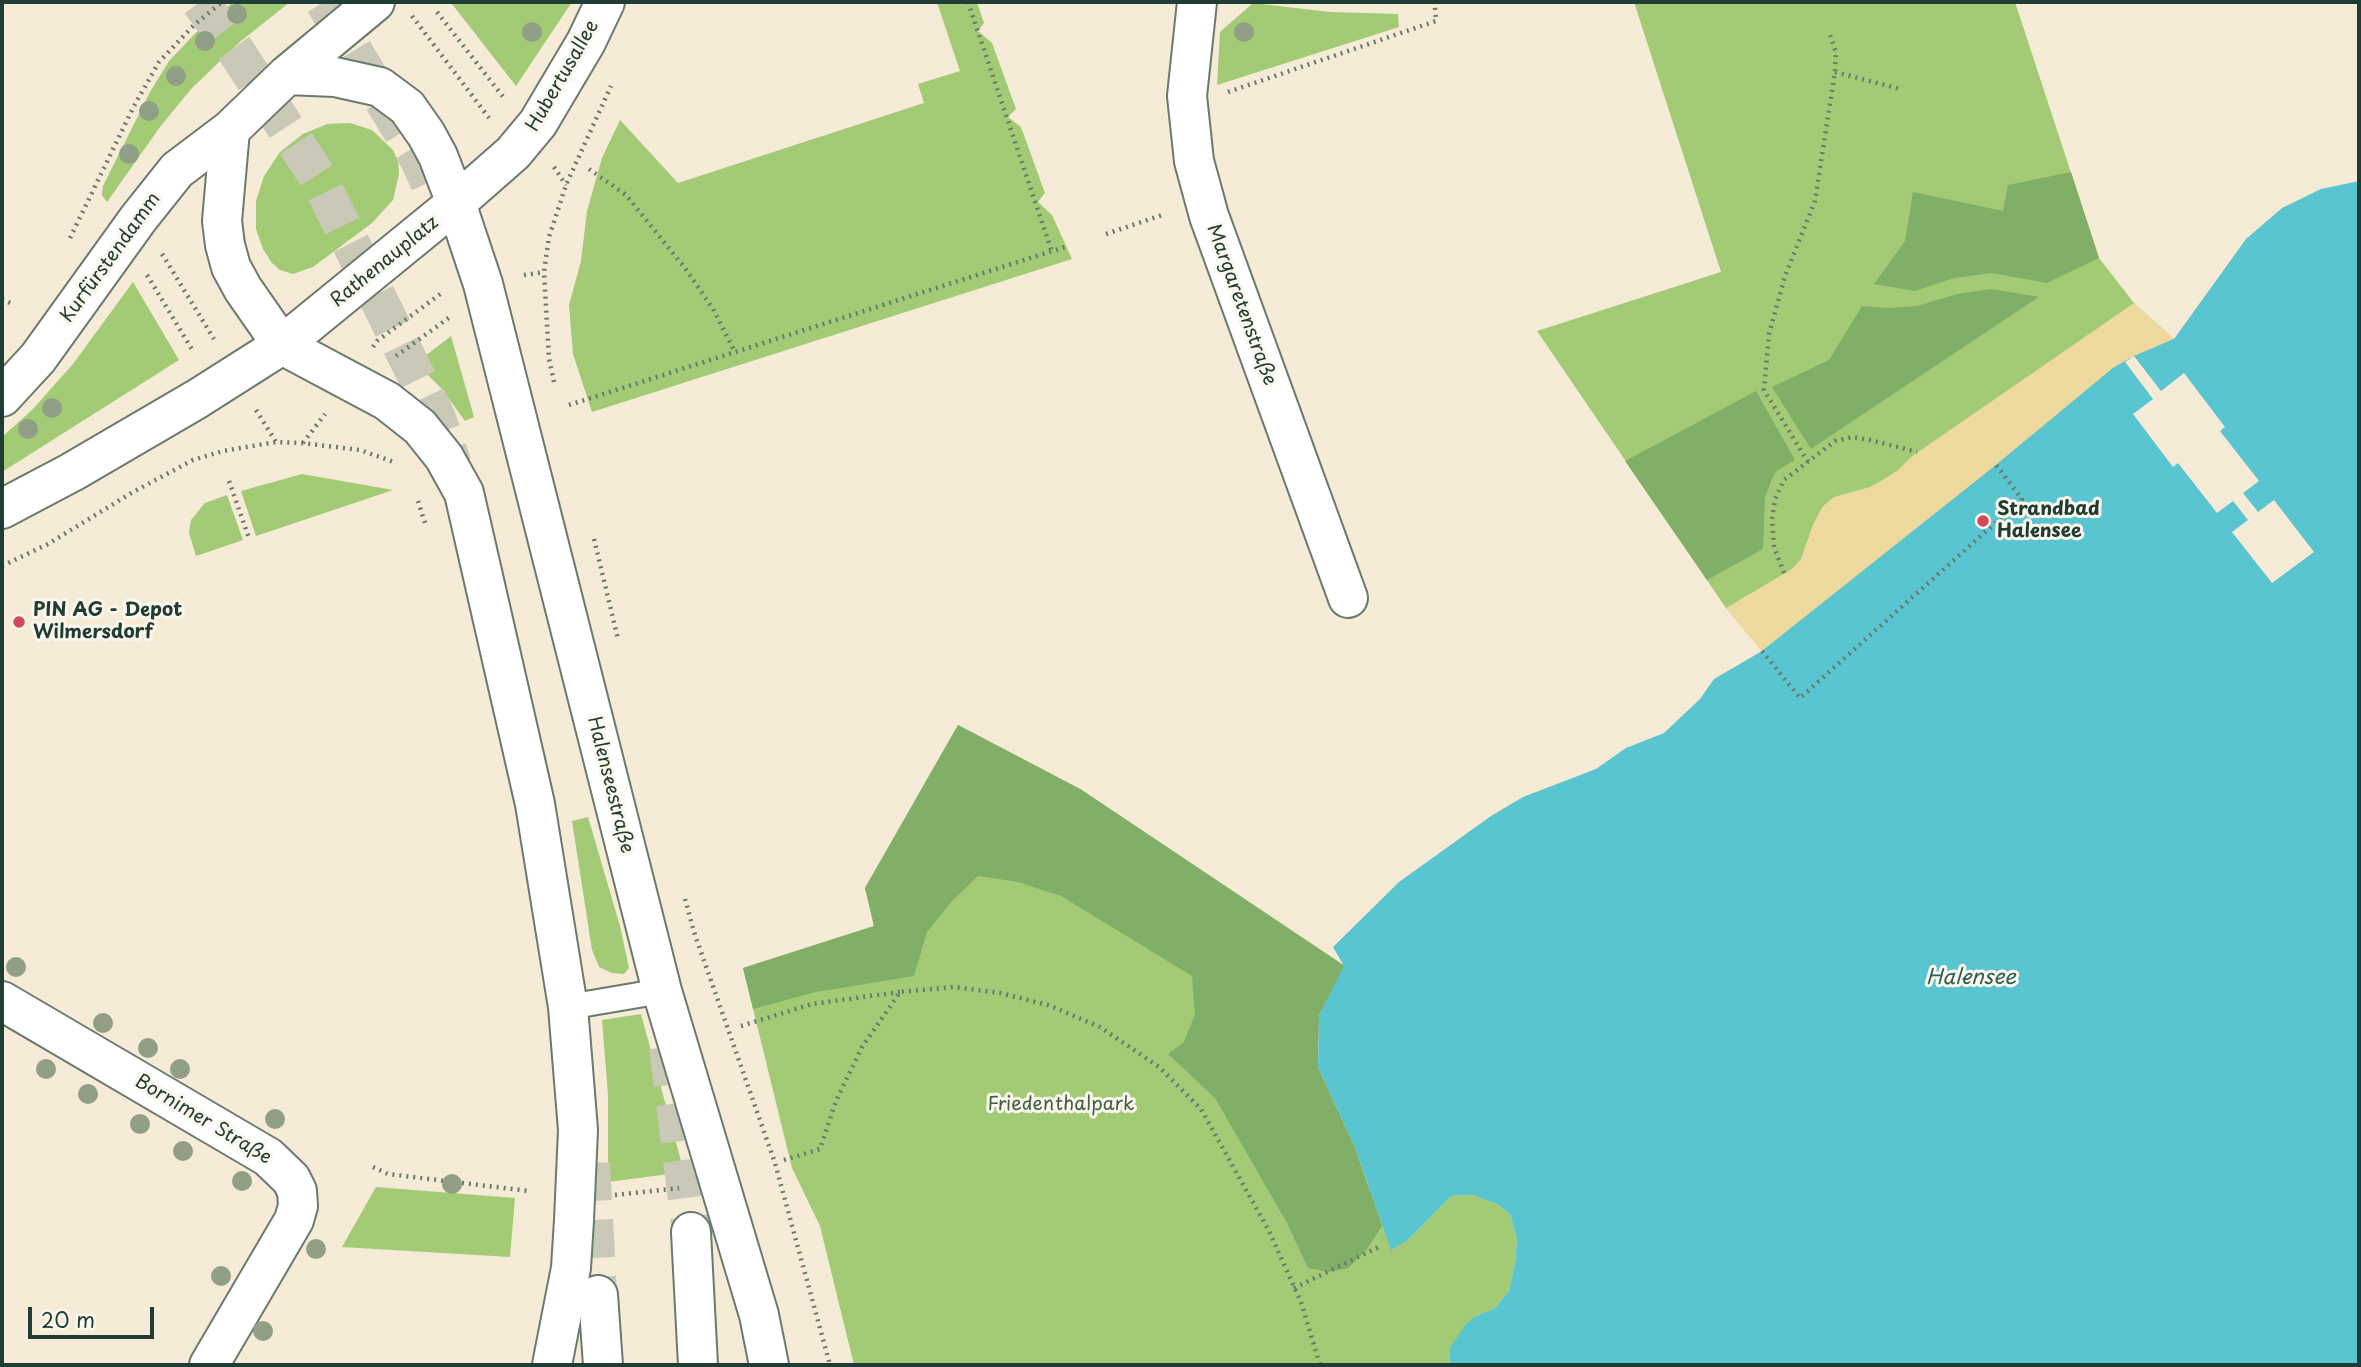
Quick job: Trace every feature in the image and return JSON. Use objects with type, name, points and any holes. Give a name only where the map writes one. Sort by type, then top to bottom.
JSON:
[{"type":"main road","points":[[375,2],[287,75],[230,130],[222,222],[232,267],[243,289],[282,345],[387,401],[420,427],[444,457],[464,492],[535,804],[568,1007],[578,1130],[574,1220],[571,1268],[552,1365]]},
{"type":"main road","name":"Hubertusallee","points":[[456,203],[513,153],[538,123],[586,42],[605,2]]},
{"type":"main road","name":"Margaretenstraße","points":[[1197,2],[1187,96],[1194,161],[1214,229],[1348,598]]},
{"type":"main road","name":"Rathenauplatz","points":[[282,345],[456,203],[438,156],[407,107],[380,87],[335,77],[287,75]]},
{"type":"main road","name":"Kurfürstendamm","points":[[2,397],[38,358],[138,219],[177,170],[230,130]]},
{"type":"main road","name":"Halenseestraße","points":[[456,203],[483,284],[662,991],[759,1315],[769,1365]]},
{"type":"main road","points":[[2,509],[129,439],[282,345]]},
{"type":"main road","name":"Bornimer Straße","points":[[2,1001],[268,1157],[291,1179],[297,1191],[298,1206],[293,1220],[209,1365]]},
{"type":"main road","points":[[691,1232],[698,1365]]},
{"type":"main road","points":[[598,1296],[603,1365]]},
{"type":"lane","points":[[568,1007],[662,991]]},
{"type":"path","points":[[90,197],[134,106],[159,62],[194,25],[222,2]]},
{"type":"path","points":[[968,2],[1052,252]]},
{"type":"path","points":[[1221,94],[1436,21],[1435,7]]},
{"type":"path","points":[[438,12],[507,102]]},
{"type":"path","points":[[419,26],[491,120]]},
{"type":"path","points":[[1808,462],[1764,390],[1769,334],[1785,276],[1815,201],[1835,72],[1836,52],[1830,35]]},
{"type":"path","points":[[1835,72],[1900,89]]},
{"type":"path","points":[[556,391],[549,359],[544,272],[549,237],[566,185],[616,76]]},
{"type":"path","points":[[589,169],[626,195],[677,257],[713,309],[735,352]]},
{"type":"path","points":[[559,173],[566,185]]},
{"type":"path","points":[[1106,234],[1167,213]]},
{"type":"path","points":[[569,405],[1068,246]]},
{"type":"path","points":[[158,247],[213,337]]},
{"type":"path","points":[[143,268],[193,351]]},
{"type":"path","points":[[530,273],[544,272]]},
{"type":"path","points":[[376,341],[444,292]]},
{"type":"path","points":[[2,299],[10,303]]},
{"type":"path","points":[[396,356],[451,317]]},
{"type":"path","points":[[266,426],[276,442]]},
{"type":"path","points":[[302,443],[317,426]]},
{"type":"path","points":[[1784,573],[1774,547],[1772,519],[1775,499],[1784,480],[1835,441],[1853,438],[1870,440],[1917,452]]},
{"type":"path","points":[[2,566],[48,544],[132,492],[192,460],[223,451],[276,442],[302,443],[360,450],[392,461],[402,468]]},
{"type":"path","points":[[1762,651],[1800,698],[2022,499],[1996,465]]},
{"type":"path","points":[[229,481],[249,538]]},
{"type":"path","points":[[417,497],[429,536]]},
{"type":"path","points":[[593,539],[618,641]]},
{"type":"path","points":[[684,895],[695,935],[775,1163],[830,1365]]},
{"type":"path","points":[[741,1026],[812,1004],[954,988],[1000,993],[1048,1005],[1100,1027],[1159,1067],[1201,1109],[1269,1231],[1294,1288],[1320,1365]]},
{"type":"path","points":[[784,1160],[820,1149],[836,1101],[862,1047],[900,992]]},
{"type":"path","points":[[373,1167],[388,1174],[529,1191]]},
{"type":"path","points":[[605,1196],[681,1188]]},
{"type":"path","points":[[1294,1288],[1379,1247]]},
{"type":"green space","points":[[234,2],[290,2],[241,41],[191,89],[160,127],[107,202],[102,195],[103,186],[150,92],[169,61],[207,21]]},
{"type":"green space","points":[[572,2],[516,86],[452,4]]},
{"type":"green space","points":[[937,2],[977,2],[984,23],[978,31],[992,43],[1016,109],[1008,117],[1021,127],[1045,193],[1038,202],[1052,215],[1072,259],[592,412],[573,354],[569,305],[581,261],[587,211],[602,158],[620,120],[678,183],[924,103],[918,84],[960,71]]},
{"type":"green space","points":[[1634,2],[2015,2],[2099,258],[2134,303],[2174,339],[1762,651],[1726,608],[1537,331],[1721,272]]},
{"type":"green space","points":[[1253,3],[1330,12],[1398,14],[1399,27],[1217,85],[1220,32]]},
{"type":"green space","points":[[350,123],[372,130],[393,150],[398,161],[399,174],[393,200],[372,223],[313,267],[293,274],[280,270],[263,249],[256,229],[256,201],[264,176],[280,152],[303,134],[327,124]]},
{"type":"green space","points":[[2071,172],[2099,258],[2047,283],[1992,273],[1954,278],[1915,291],[1874,284],[1905,241],[1913,192],[2003,211],[2008,185]]},
{"type":"green space","points":[[133,282],[179,360],[2,472],[2,437],[32,410],[73,364]]},
{"type":"green space","points":[[1991,289],[2039,297],[1811,449],[1772,387],[1829,360],[1862,306],[1917,306],[1957,294]]},
{"type":"green space","points":[[451,336],[474,417],[465,421],[441,388],[416,363]]},
{"type":"green space","points":[[1756,391],[1795,460],[1775,472],[1765,497],[1763,549],[1707,580],[1625,461]]},
{"type":"green space","points":[[302,474],[393,490],[256,536],[241,491]]},
{"type":"green space","points":[[227,495],[243,540],[196,556],[189,533],[191,520],[205,503]]},
{"type":"green space","name":"Friedenthalpark","points":[[958,725],[1082,790],[1408,1240],[1451,1196],[1473,1195],[1497,1204],[1510,1214],[1517,1240],[1509,1291],[1494,1309],[1476,1316],[1449,1349],[1450,1365],[854,1365],[820,1226],[792,1168],[743,968],[874,926],[865,888]]},
{"type":"green space","points":[[958,725],[1082,790],[1345,966],[1319,1016],[1318,1067],[1355,1147],[1382,1226],[1367,1249],[1348,1268],[1328,1272],[1308,1268],[1287,1223],[1215,1098],[1168,1054],[1184,1042],[1195,1014],[1192,976],[1061,896],[1018,882],[978,876],[952,901],[927,932],[914,976],[816,992],[753,1009],[743,968],[874,926],[865,888]]},
{"type":"green space","points":[[588,817],[620,926],[629,968],[624,974],[612,973],[599,967],[592,950],[572,821]]},
{"type":"green space","points":[[641,1014],[684,1172],[608,1182],[608,1095],[602,1020]]},
{"type":"green space","points":[[376,1187],[515,1198],[510,1257],[342,1247]]},
{"type":"sand","points":[[2134,303],[2174,339],[2113,368],[1762,651],[1726,608],[1792,569],[1801,559],[1814,522],[1823,506],[1834,497],[1870,487],[1897,471],[1911,457]]},
{"type":"water","name":"Halensee","points":[[2359,181],[2359,1365],[1450,1365],[1449,1349],[1466,1324],[1476,1316],[1494,1309],[1509,1291],[1517,1240],[1510,1214],[1497,1204],[1473,1195],[1451,1196],[1408,1240],[1391,1250],[1355,1147],[1318,1067],[1319,1016],[1344,966],[1333,947],[1399,882],[1491,816],[1523,797],[1596,769],[1626,748],[1664,733],[1700,699],[1714,679],[1762,651],[2113,368],[2174,339],[2246,239],[2282,208],[2321,189]]},
{"type":"pier","points":[[2134,356],[2161,391],[2184,373],[2225,427],[2220,431],[2259,481],[2243,493],[2258,512],[2274,500],[2314,552],[2272,583],[2232,532],[2248,520],[2233,501],[2217,513],[2178,463],[2173,467],[2133,414],[2153,399],[2125,362]]},
{"type":"tunnel","points":[[200,2],[236,51],[319,179],[436,416],[453,465]]},
{"type":"tunnel","points":[[324,2],[418,158],[434,193]]},
{"type":"tunnel","points":[[668,1047],[691,1232]]},
{"type":"tunnel","points":[[591,1163],[598,1295]]},
{"type":"place","name":"Strandbad Halensee","points":[[1983,521]]},
{"type":"place","name":"PIN AG - Depot Wilmersdorf","points":[[19,622]]}]
